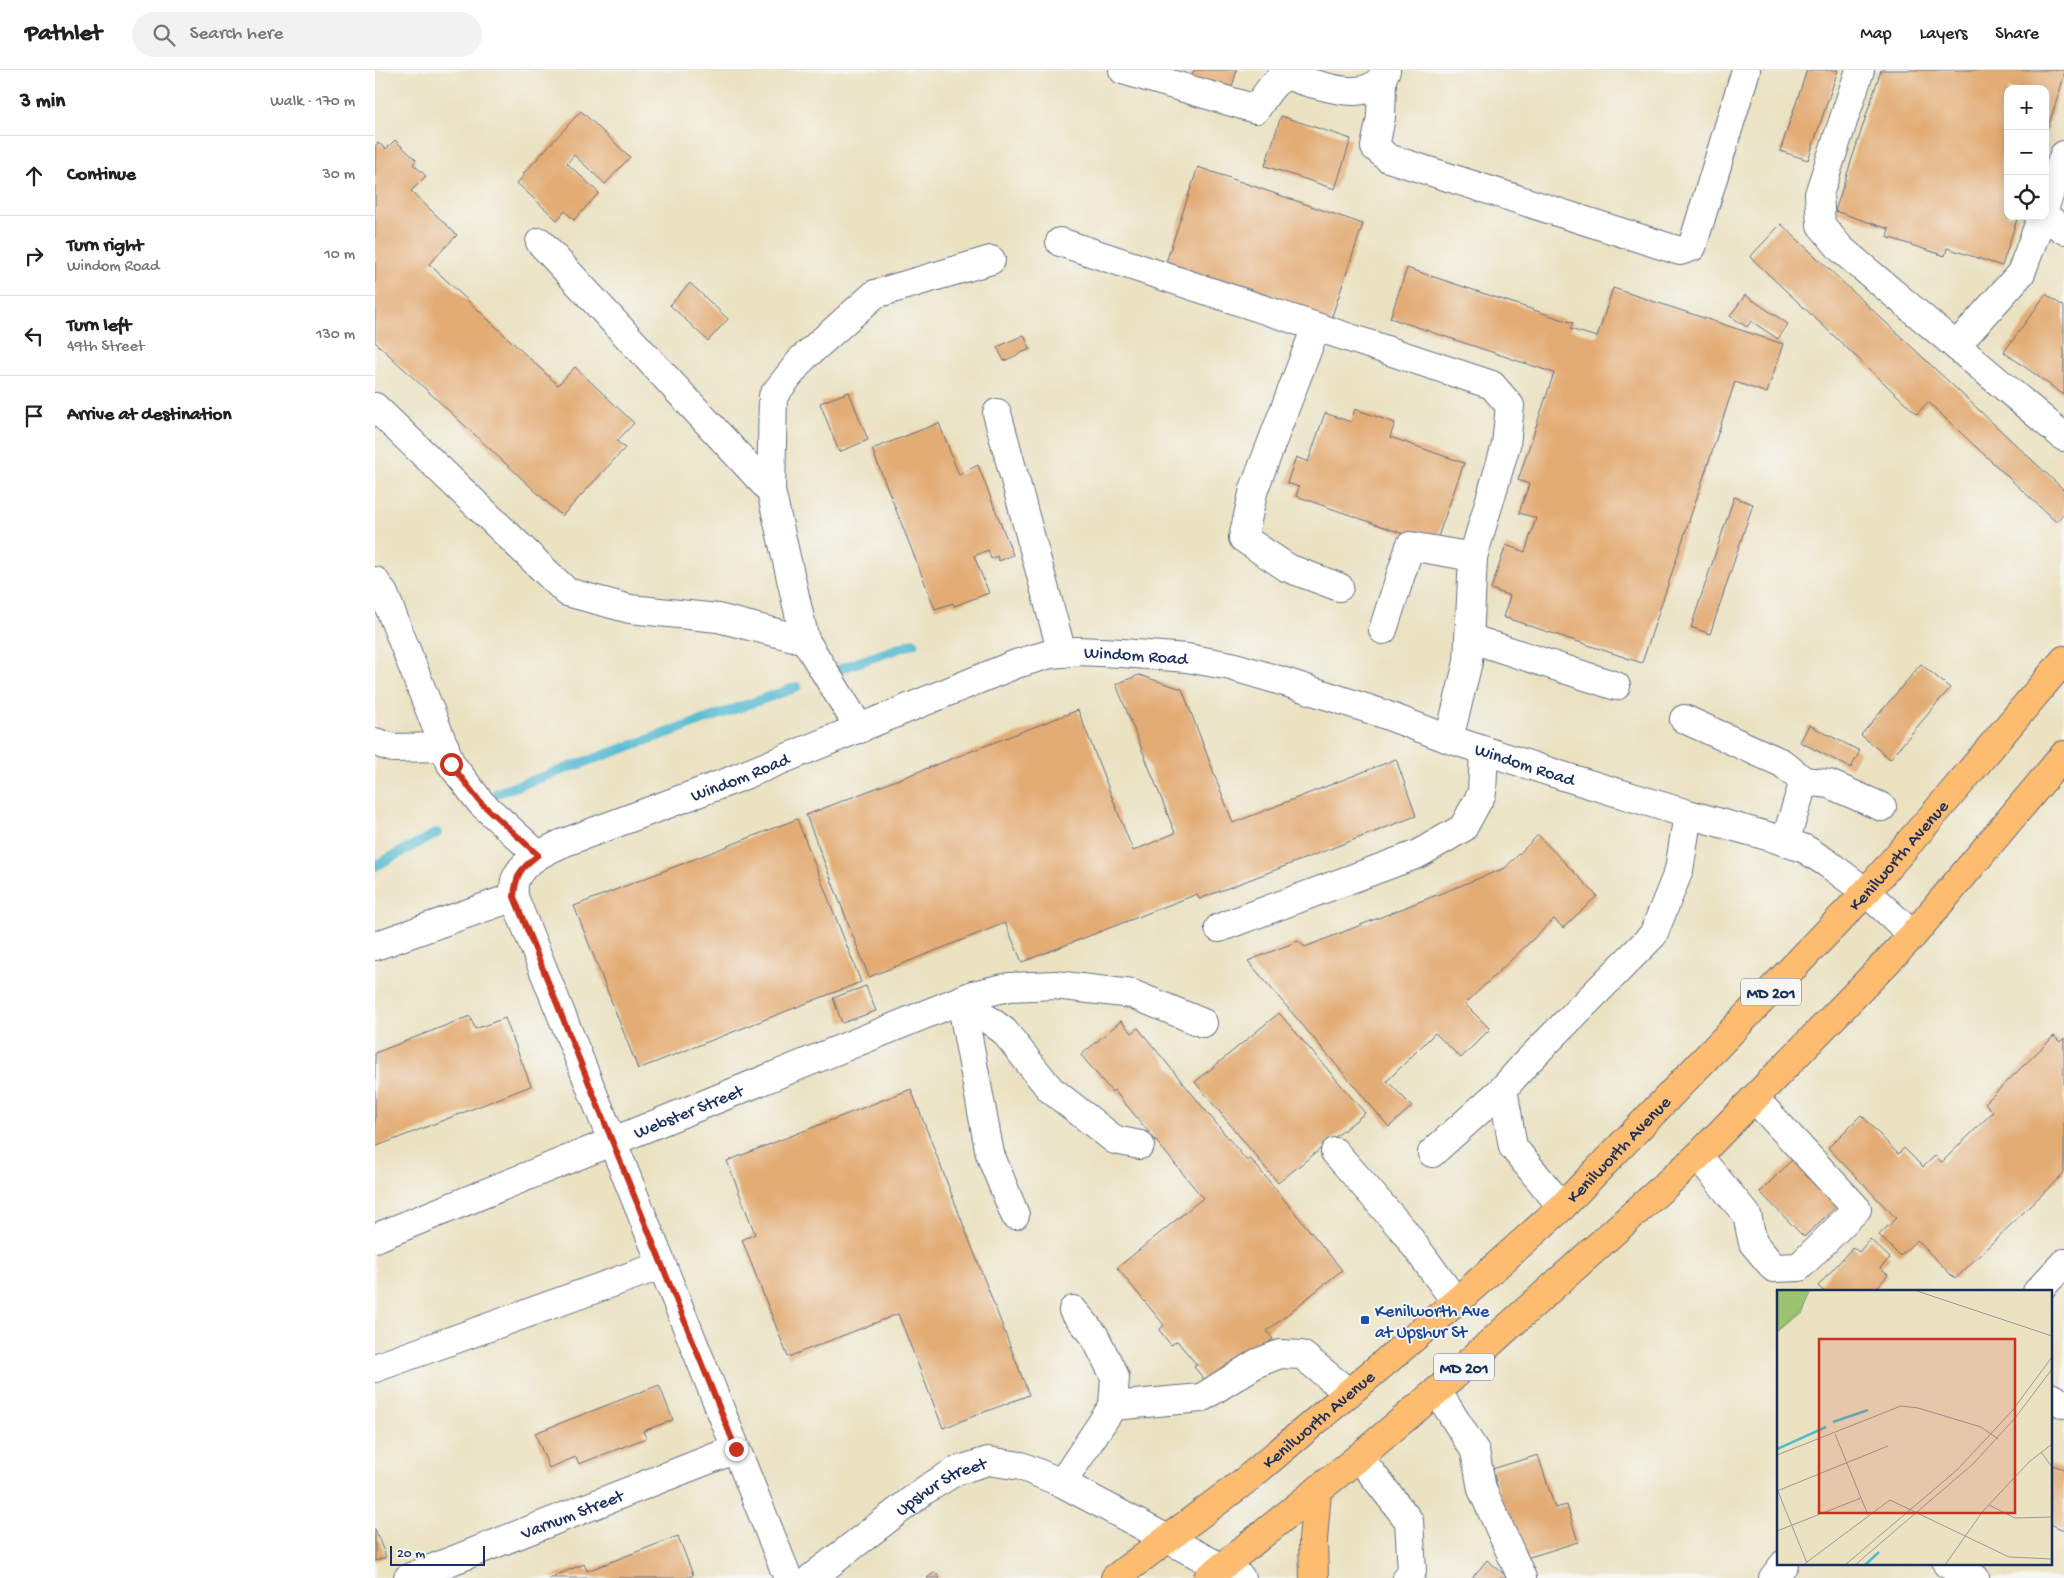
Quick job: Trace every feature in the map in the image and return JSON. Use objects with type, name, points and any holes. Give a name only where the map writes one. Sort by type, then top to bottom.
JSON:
[{"type":"main road","name":"Kenilworth Avenue","points":[[1115,1578],[1246,1480],[1456,1302],[1562,1207],[1866,892],[1947,800],[2064,660]]},
{"type":"main road","name":"MD 201","points":[[1224,1575],[1317,1492],[1437,1391],[1698,1156],[1913,935],[2064,755]]},
{"type":"main road","points":[[1314,1578],[1313,1540],[1317,1492]]},
{"type":"street","points":[[1123,70],[1256,109],[1275,82],[1288,77],[1330,88],[1363,92],[1384,75]]},
{"type":"street","points":[[1384,75],[1381,117],[1375,147],[1387,158],[1680,251],[1692,247],[1746,70]]},
{"type":"street","points":[[1860,70],[1819,194],[1821,225],[1841,249],[2064,437]]},
{"type":"street","points":[[2049,195],[2064,155]]},
{"type":"street","points":[[1956,346],[2021,272],[2041,220]]},
{"type":"street","points":[[2049,220],[2064,230]]},
{"type":"street","points":[[540,242],[771,491]]},
{"type":"street","points":[[1060,242],[1492,385],[1510,406],[1505,445],[1473,557],[1468,662],[1449,740]]},
{"type":"street","points":[[860,729],[805,640],[771,491],[773,396],[802,359],[875,294],[991,260]]},
{"type":"street","points":[[1316,327],[1254,489],[1243,538],[1288,568],[1339,587]]},
{"type":"street","points":[[375,407],[567,592],[630,609],[718,618],[805,640]]},
{"type":"street","points":[[997,413],[1062,653]]},
{"type":"street","points":[[1383,630],[1410,546],[1473,557]]},
{"type":"street","points":[[375,581],[384,594],[451,764],[481,803],[538,855]]},
{"type":"street","points":[[1469,638],[1616,686]]},
{"type":"street","name":"Windom Road","points":[[514,897],[515,878],[524,866],[538,855],[563,843],[730,781],[1016,664],[1050,654],[1077,651],[1187,658],[1231,666],[1379,712],[1449,740],[1785,842],[1805,849],[1820,858],[1866,892],[1913,935]]},
{"type":"street","points":[[1684,720],[1782,763],[1803,781],[1829,784],[1883,807]]},
{"type":"street","points":[[375,742],[393,748],[445,747]]},
{"type":"street","points":[[1219,928],[1418,854],[1463,828],[1482,793],[1484,750]]},
{"type":"street","points":[[1785,842],[1803,781]]},
{"type":"street","points":[[1432,1153],[1503,1090],[1527,1063],[1653,935],[1679,870],[1688,814]]},
{"type":"street","points":[[375,946],[514,897],[788,1578]]},
{"type":"street","name":"Webster Street","points":[[375,1238],[967,998],[1009,987],[1055,985],[1132,994],[1203,1023]]},
{"type":"street","points":[[967,998],[1004,1030],[1050,1089],[1115,1140],[1141,1145]]},
{"type":"street","points":[[967,998],[990,1154],[1015,1215]]},
{"type":"street","points":[[1503,1090],[1513,1147],[1562,1207]]},
{"type":"street","points":[[1698,1156],[1747,1215],[1753,1243],[1774,1268],[1799,1267],[1857,1209],[1755,1099]]},
{"type":"street","points":[[1335,1152],[1404,1231],[1456,1302]]},
{"type":"street","points":[[2039,1290],[2064,1263]]},
{"type":"street","points":[[375,1368],[662,1265]]},
{"type":"street","points":[[1061,1483],[1113,1406],[1115,1377],[1094,1335],[1073,1310]]},
{"type":"street","points":[[1113,1406],[1201,1398],[1257,1363],[1280,1354],[1303,1355],[1349,1393]]},
{"type":"street","points":[[1437,1391],[1475,1451],[1482,1489],[1522,1578]]},
{"type":"street","points":[[2051,1398],[2064,1404]]},
{"type":"street","name":"Varnum Street","points":[[408,1578],[736,1449]]},
{"type":"street","points":[[1359,1458],[1409,1521],[1412,1571],[1407,1578]]},
{"type":"street","name":"Upshur Street","points":[[811,1578],[925,1490],[956,1471],[988,1461],[1021,1466],[1061,1483],[1168,1539],[1224,1575]]},
{"type":"street","points":[[1773,1578],[1782,1566]]},
{"type":"street","points":[[1951,1566],[1974,1578]]},
{"type":"building","points":[[1194,70],[1237,70],[1230,93],[1190,80]]},
{"type":"building","points":[[1807,70],[1838,70],[1808,160],[1780,151]]},
{"type":"building","points":[[1881,70],[2064,70],[2064,77],[2049,124],[2049,85],[2004,85],[2004,220],[2017,220],[2002,266],[1947,248],[1945,256],[1887,237],[1889,229],[1835,211]]},
{"type":"building","points":[[581,111],[630,157],[605,184],[574,155],[567,163],[599,193],[574,220],[565,211],[557,220],[517,183]]},
{"type":"building","points":[[1281,116],[1351,139],[1335,189],[1265,166]]},
{"type":"building","points":[[395,140],[416,160],[413,164],[426,176],[411,191],[457,235],[429,264],[558,385],[575,367],[634,423],[617,441],[625,448],[562,516],[375,342],[375,146],[378,143],[386,149]]},
{"type":"building","points":[[1198,167],[1363,224],[1328,328],[1163,271]]},
{"type":"building","points":[[1781,224],[2064,490],[2064,513],[2056,522],[1928,402],[1917,414],[1750,257]]},
{"type":"building","points":[[1407,268],[1573,323],[1570,329],[1597,337],[1613,288],[1783,344],[1767,393],[1735,382],[1642,663],[1503,617],[1510,596],[1491,589],[1506,545],[1525,552],[1536,518],[1519,513],[1529,484],[1518,480],[1554,373],[1390,318]]},
{"type":"building","points":[[690,283],[728,319],[708,341],[670,305]]},
{"type":"building","points":[[2046,294],[2064,307],[2064,395],[2004,352]]},
{"type":"building","points":[[1745,295],[1788,324],[1778,339],[1751,321],[1747,327],[1730,316]]},
{"type":"building","points":[[1024,335],[1030,349],[1004,361],[997,347]]},
{"type":"building","points":[[849,392],[868,440],[839,452],[820,403]]},
{"type":"building","points":[[1355,409],[1395,423],[1390,437],[1464,463],[1435,545],[1296,496],[1299,487],[1287,483],[1296,457],[1308,462],[1325,413],[1351,422]]},
{"type":"building","points":[[939,423],[959,475],[978,465],[1013,555],[999,561],[997,556],[991,559],[988,550],[974,556],[989,593],[954,606],[953,603],[935,609],[872,449]]},
{"type":"building","points":[[1734,497],[1753,504],[1710,634],[1691,627]]},
{"type":"building","points":[[1921,664],[1950,688],[1890,759],[1861,735]]},
{"type":"building","points":[[1139,675],[1182,689],[1233,823],[1396,759],[1416,816],[1199,899],[1197,894],[1022,962],[1005,923],[869,977],[806,815],[1078,710],[1133,851],[1175,833],[1116,684]]},
{"type":"building","points":[[1809,725],[1860,751],[1851,768],[1800,742]]},
{"type":"building","points":[[797,819],[861,982],[638,1069],[574,906]]},
{"type":"building","points":[[1538,835],[1597,896],[1563,928],[1554,919],[1465,1004],[1490,1029],[1461,1058],[1435,1033],[1387,1081],[1412,1106],[1389,1127],[1248,961],[1298,941],[1305,947],[1505,868]]},
{"type":"building","points":[[866,986],[876,1011],[842,1023],[833,998]]},
{"type":"building","points":[[1279,1013],[1365,1113],[1278,1183],[1195,1082]]},
{"type":"building","points":[[470,1016],[475,1029],[505,1018],[531,1086],[375,1147],[375,1053]]},
{"type":"building","points":[[1121,1021],[1132,1033],[1138,1028],[1247,1161],[1250,1158],[1342,1270],[1267,1331],[1273,1339],[1212,1389],[1194,1367],[1197,1365],[1177,1341],[1171,1345],[1159,1330],[1164,1325],[1117,1268],[1203,1198],[1114,1090],[1112,1092],[1081,1055]]},
{"type":"building","points":[[2054,1036],[2060,1042],[2064,1038],[2064,1173],[1955,1279],[1917,1240],[1900,1256],[1879,1235],[1896,1218],[1828,1148],[1861,1115],[1898,1154],[1904,1148],[1923,1167],[1935,1156],[1942,1162],[1993,1112],[1985,1103]]},
{"type":"building","points":[[911,1089],[1029,1395],[943,1428],[898,1314],[788,1357],[742,1240],[755,1234],[727,1161]]},
{"type":"building","points":[[1794,1158],[1839,1204],[1804,1237],[1760,1192]]},
{"type":"building","points":[[1870,1239],[1890,1258],[1880,1268],[1888,1275],[1875,1290],[1822,1290],[1818,1286],[1853,1247],[1859,1252]]},
{"type":"building","points":[[659,1385],[673,1420],[643,1431],[646,1438],[579,1464],[576,1457],[549,1468],[535,1433]]},
{"type":"building","points":[[1538,1455],[1555,1508],[1567,1505],[1578,1542],[1520,1560],[1492,1469]]},
{"type":"building","points":[[2051,1464],[2064,1469],[2064,1530],[2051,1524]]},
{"type":"building","points":[[375,1529],[386,1557],[375,1561]]},
{"type":"building","points":[[678,1536],[693,1575],[686,1578],[549,1578],[584,1564],[587,1571]]},
{"type":"building","points":[[1487,1560],[1509,1578],[1472,1578]]},
{"type":"building","points":[[935,1572],[940,1578],[927,1578]]},
{"type":"waterway","points":[[842,668],[914,643]]},
{"type":"waterway","points":[[497,793],[797,687]]},
{"type":"waterway","points":[[375,866],[437,833]]},
{"type":"place","name":"Kenilworth Ave at Upshur St","points":[[1365,1320]]},
{"type":"route","points":[[451,764],[481,803],[538,855],[524,866],[515,878],[514,897],[736,1449]]}]
